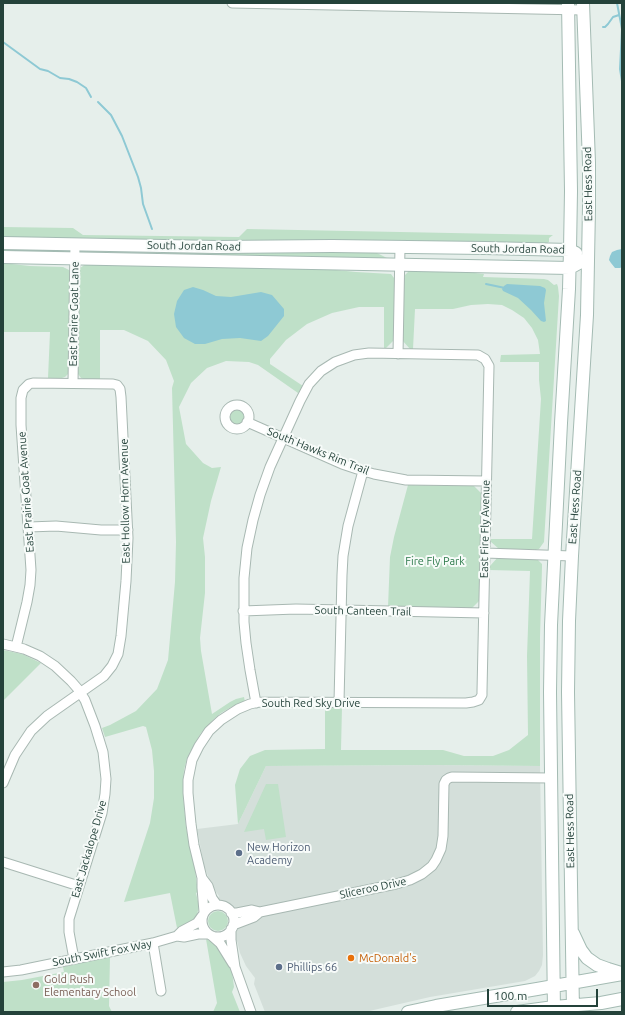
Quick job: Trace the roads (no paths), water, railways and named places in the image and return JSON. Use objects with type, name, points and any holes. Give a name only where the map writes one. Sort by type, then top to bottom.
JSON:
[{"type":"main road","name":"East Hess Road","points":[[573,1008],[568,686],[569,621],[586,338],[590,207],[583,6]]},
{"type":"main road","name":"East Hess Road","points":[[554,1009],[550,625],[570,268],[571,191],[568,7]]},
{"type":"main road","name":"South Jordan Road","points":[[3,243],[217,247],[400,247],[570,250],[588,258]]},
{"type":"main road","name":"South Jordan Road","points":[[3,257],[570,268],[588,258]]},
{"type":"main road","points":[[571,930],[581,950],[587,958],[608,969],[622,973]]},
{"type":"main road","points":[[408,1012],[622,973]]},
{"type":"main road","points":[[517,1012],[573,1008],[617,1000]]},
{"type":"main road","points":[[595,1012],[617,1000]]},
{"type":"street","points":[[232,3],[583,6]]},
{"type":"street","name":"East Praire Goat Lane","points":[[73,383],[75,244]]},
{"type":"street","points":[[256,703],[247,652],[243,611],[246,560],[252,525],[264,484],[306,388],[312,379],[326,367],[341,359],[354,355],[369,353],[398,354],[400,247]]},
{"type":"street","name":"East Fire Fly Avenue","points":[[398,354],[488,356],[489,372],[482,702]]},
{"type":"street","name":"East Prairie Goat Avenue","points":[[16,647],[26,610],[30,585],[31,562],[20,418],[22,384],[32,382],[73,383]]},
{"type":"street","name":"East Hollow Horn Avenue","points":[[3,783],[14,755],[31,731],[47,716],[104,676],[112,666],[118,654],[126,581],[128,530],[121,385],[73,383]]},
{"type":"street","name":"South Hawks Rim Trail","points":[[247,422],[363,472],[406,480],[486,481]]},
{"type":"street","points":[[339,702],[342,574],[350,515],[363,472]]},
{"type":"street","points":[[28,527],[56,526],[101,530],[128,530]]},
{"type":"street","points":[[485,553],[572,556]]},
{"type":"street","name":"South Canteen Trail","points":[[243,611],[296,609],[484,613]]},
{"type":"street","name":"East Jackalope Drive","points":[[3,644],[35,654],[50,662],[71,680],[85,700],[101,743],[106,779],[104,801],[101,818],[71,911],[69,932],[74,959]]},
{"type":"street","name":"South Red Sky Drive","points":[[203,914],[202,878],[194,845],[189,804],[188,780],[192,760],[202,740],[217,723],[233,711],[256,703],[482,702]]},
{"type":"street","name":"Sliceroo Drive","points":[[231,913],[252,910],[260,912],[400,883],[422,874],[432,866],[441,850],[443,836],[444,784],[449,778],[551,778]]},
{"type":"street","points":[[3,862],[79,886]]},
{"type":"street","name":"South Red Sky Drive","points":[[202,878],[208,886],[212,898],[217,905]]},
{"type":"street","points":[[235,967],[220,943],[202,926],[203,914],[212,906],[217,905],[225,907],[231,913],[234,921],[232,927],[231,945],[235,967],[251,1012]]},
{"type":"street","name":"Sliceroo Drive","points":[[232,927],[254,917],[260,912]]},
{"type":"street","name":"South Swift Fox Way","points":[[177,936],[182,931],[197,923],[203,914]]},
{"type":"street","points":[[210,935],[221,936],[228,933],[232,927]]},
{"type":"street","name":"South Swift Fox Way","points":[[3,972],[21,970],[153,943],[177,936],[184,937],[198,934],[210,935]]},
{"type":"street","points":[[153,943],[162,991]]},
{"type":"water","points":[[622,249],[622,267],[615,268],[609,260],[610,256],[612,252]]},
{"type":"water","points":[[507,284],[540,286],[545,288],[544,303],[546,321],[541,321],[518,298],[503,291],[502,289]]},
{"type":"water","points":[[193,287],[216,296],[231,297],[261,292],[272,295],[284,309],[284,316],[268,336],[261,341],[240,338],[222,339],[205,344],[195,344],[184,338],[176,327],[174,314],[177,301],[184,290]]},
{"type":"waterway","points":[[617,3],[622,29],[620,69],[622,81]]},
{"type":"waterway","points":[[603,27],[605,27],[613,17],[619,15]]},
{"type":"waterway","points":[[3,42],[40,69],[48,71],[60,78],[77,82],[86,88],[91,97]]},
{"type":"waterway","points":[[98,102],[111,115],[122,136],[138,177],[143,204],[152,229]]},
{"type":"waterway","points":[[486,284],[505,288]]},
{"type":"place","name":"New Horizon Academy","points":[[239,853]]},
{"type":"place","name":"McDonald's","points":[[351,958]]},
{"type":"place","name":"Phillips 66","points":[[279,967]]},
{"type":"place","name":"Gold Rush Elementary School","points":[[36,985]]},
{"type":"park label","name":"Fire Fly Park","points":[[435,561]]}]
